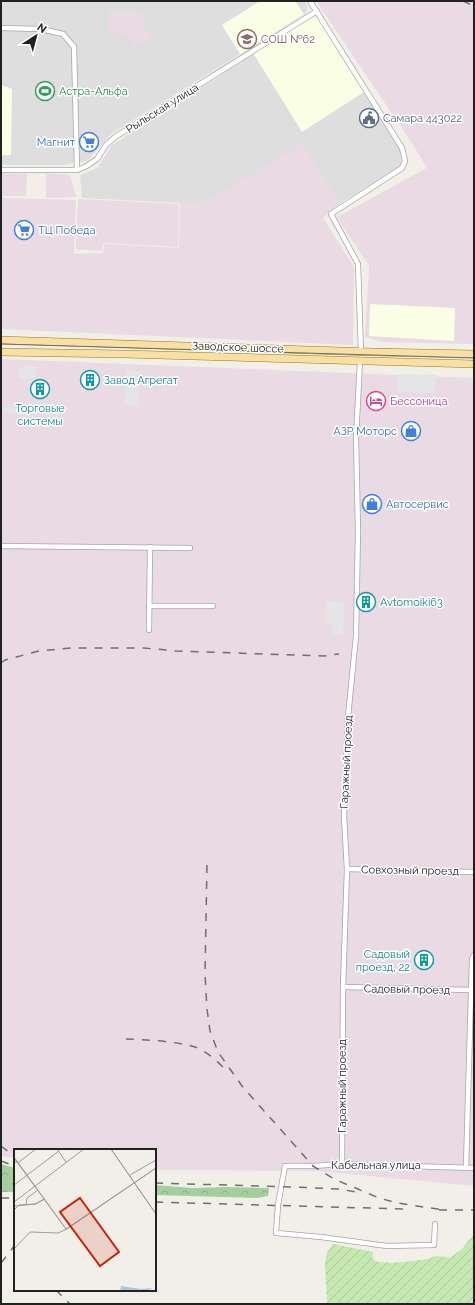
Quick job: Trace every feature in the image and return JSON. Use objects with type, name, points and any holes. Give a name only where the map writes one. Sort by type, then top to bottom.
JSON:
[{"type":"main road","name":"Заводское шоссе","points":[[1,340],[361,352],[474,354]]},
{"type":"main road","name":"Заводское шоссе","points":[[1,352],[474,364]]},
{"type":"street","points":[[310,1],[402,148],[405,161],[402,168],[331,214],[358,264],[361,352]]},
{"type":"street","name":"Рыльская улица","points":[[1,170],[77,170],[85,167],[97,159],[106,145],[115,138],[316,10]]},
{"type":"street","points":[[1,28],[41,29],[63,34],[74,47],[77,170]]},
{"type":"street","name":"Гаражный проезд","points":[[342,1164],[342,987],[347,869],[344,817],[348,717],[356,636],[358,530],[356,438],[360,361]]},
{"type":"street","points":[[1,546],[190,548]]},
{"type":"street","points":[[149,630],[150,548]]},
{"type":"street","points":[[150,606],[213,606]]},
{"type":"street","name":"Совхозный проезд","points":[[347,869],[474,872]]},
{"type":"street","points":[[466,1167],[472,959],[474,955]]},
{"type":"street","name":"Садовый проезд","points":[[342,987],[471,990]]},
{"type":"street","name":"Кабельная улица","points":[[435,1224],[434,1245],[387,1246],[321,1237],[276,1233],[278,1205],[285,1166],[342,1164],[474,1168]]},
{"type":"shaded area","points":[[1,1],[304,1],[308,7],[305,14],[111,134],[87,161],[63,165],[1,165]]},
{"type":"shaded area","name":"СОШ №62","points":[[260,1],[295,1],[304,14],[240,54],[222,25]]},
{"type":"shaded area","points":[[316,1],[474,1],[474,344],[383,342],[365,337],[369,266],[337,217],[427,168],[412,143]]},
{"type":"shaded area","points":[[109,10],[143,11],[142,23],[151,36],[135,47],[125,34],[109,33]]},
{"type":"shaded area","points":[[314,15],[318,17],[400,150],[401,163],[398,168],[339,204],[302,145],[202,204],[82,198],[80,175],[97,168],[112,145]]},
{"type":"shaded area","points":[[311,16],[318,17],[364,92],[302,132],[253,53]]},
{"type":"shaded area","points":[[1,85],[12,89],[11,155],[1,155]]},
{"type":"shaded area","points":[[302,145],[339,204],[323,218],[354,267],[353,345],[1,329],[1,198],[76,200],[74,254],[103,253],[104,244],[179,248],[180,203],[202,203]]},
{"type":"shaded area","points":[[1,173],[27,174],[26,196],[1,196]]},
{"type":"shaded area","points":[[46,173],[70,175],[76,197],[46,198]]},
{"type":"shaded area","points":[[78,199],[179,204],[178,247],[103,243],[102,251],[76,249]]},
{"type":"shaded area","points":[[370,304],[455,308],[454,341],[369,336]]},
{"type":"shaded area","points":[[1,359],[474,378],[474,1186],[318,1171],[156,1170],[156,1149],[14,1149],[14,1158],[1,1156]]},
{"type":"shaded area","points":[[19,367],[36,367],[35,379],[19,378]]},
{"type":"shaded area","points":[[127,370],[140,371],[138,406],[124,405]]},
{"type":"shaded area","points":[[397,374],[436,375],[435,393],[397,392]]},
{"type":"shaded area","points":[[1,407],[20,408],[20,414],[1,413]]},
{"type":"shaded area","points":[[327,601],[345,602],[343,635],[332,634],[333,625],[326,624]]},
{"type":"green space","points":[[1,1164],[14,1168],[14,1192],[1,1192]]},
{"type":"green space","points":[[156,1185],[192,1188],[269,1188],[268,1196],[257,1198],[156,1195]]},
{"type":"green space","points":[[474,1234],[474,1304],[327,1304],[325,1262],[327,1253],[333,1244],[373,1252],[372,1257],[375,1261],[388,1263],[428,1259],[436,1256],[450,1258],[462,1249]]},
{"type":"tram line","points":[[1,344],[474,358]]},
{"type":"railway","points":[[463,1],[474,6]]},
{"type":"railway","points":[[1,663],[5,660],[39,651],[72,648],[144,648],[176,651],[324,656],[339,654]]},
{"type":"railway","points":[[207,865],[205,974],[207,1009],[210,1031],[218,1052],[242,1086],[313,1166],[334,1179],[379,1198],[397,1203],[444,1210]]},
{"type":"railway","points":[[126,1039],[170,1042],[195,1047],[208,1054],[228,1072]]},
{"type":"railway","points":[[1,1146],[14,1156]]},
{"type":"railway","points":[[1,1161],[14,1166]]},
{"type":"railway","points":[[156,1183],[339,1189],[356,1192]]},
{"type":"railway","points":[[1,1198],[14,1198]]},
{"type":"railway","points":[[156,1202],[403,1209]]},
{"type":"railway","points":[[439,1210],[474,1210]]},
{"type":"railway","points":[[1,1263],[14,1246]]},
{"type":"railway","points":[[57,1291],[70,1304]]},
{"type":"place","name":"СОШ №62","points":[[247,39]]},
{"type":"place","name":"Астра-Альфа","points":[[45,91]]},
{"type":"place","name":"Самара 443022","points":[[369,118]]},
{"type":"place","name":"Магнит","points":[[89,142]]},
{"type":"place","name":"ТЦ Победа","points":[[24,230]]},
{"type":"place","name":"Завод Агрегат","points":[[90,380]]},
{"type":"place","name":"Торговые системы","points":[[40,389]]},
{"type":"place","name":"Бессоница","points":[[376,401]]},
{"type":"place","name":"АЗР Моторс","points":[[411,431]]},
{"type":"place","name":"Автосервис","points":[[372,504]]},
{"type":"place","name":"Avtomoiki63","points":[[366,602]]},
{"type":"place","name":"Садовый проезд, 22","points":[[424,960]]}]
